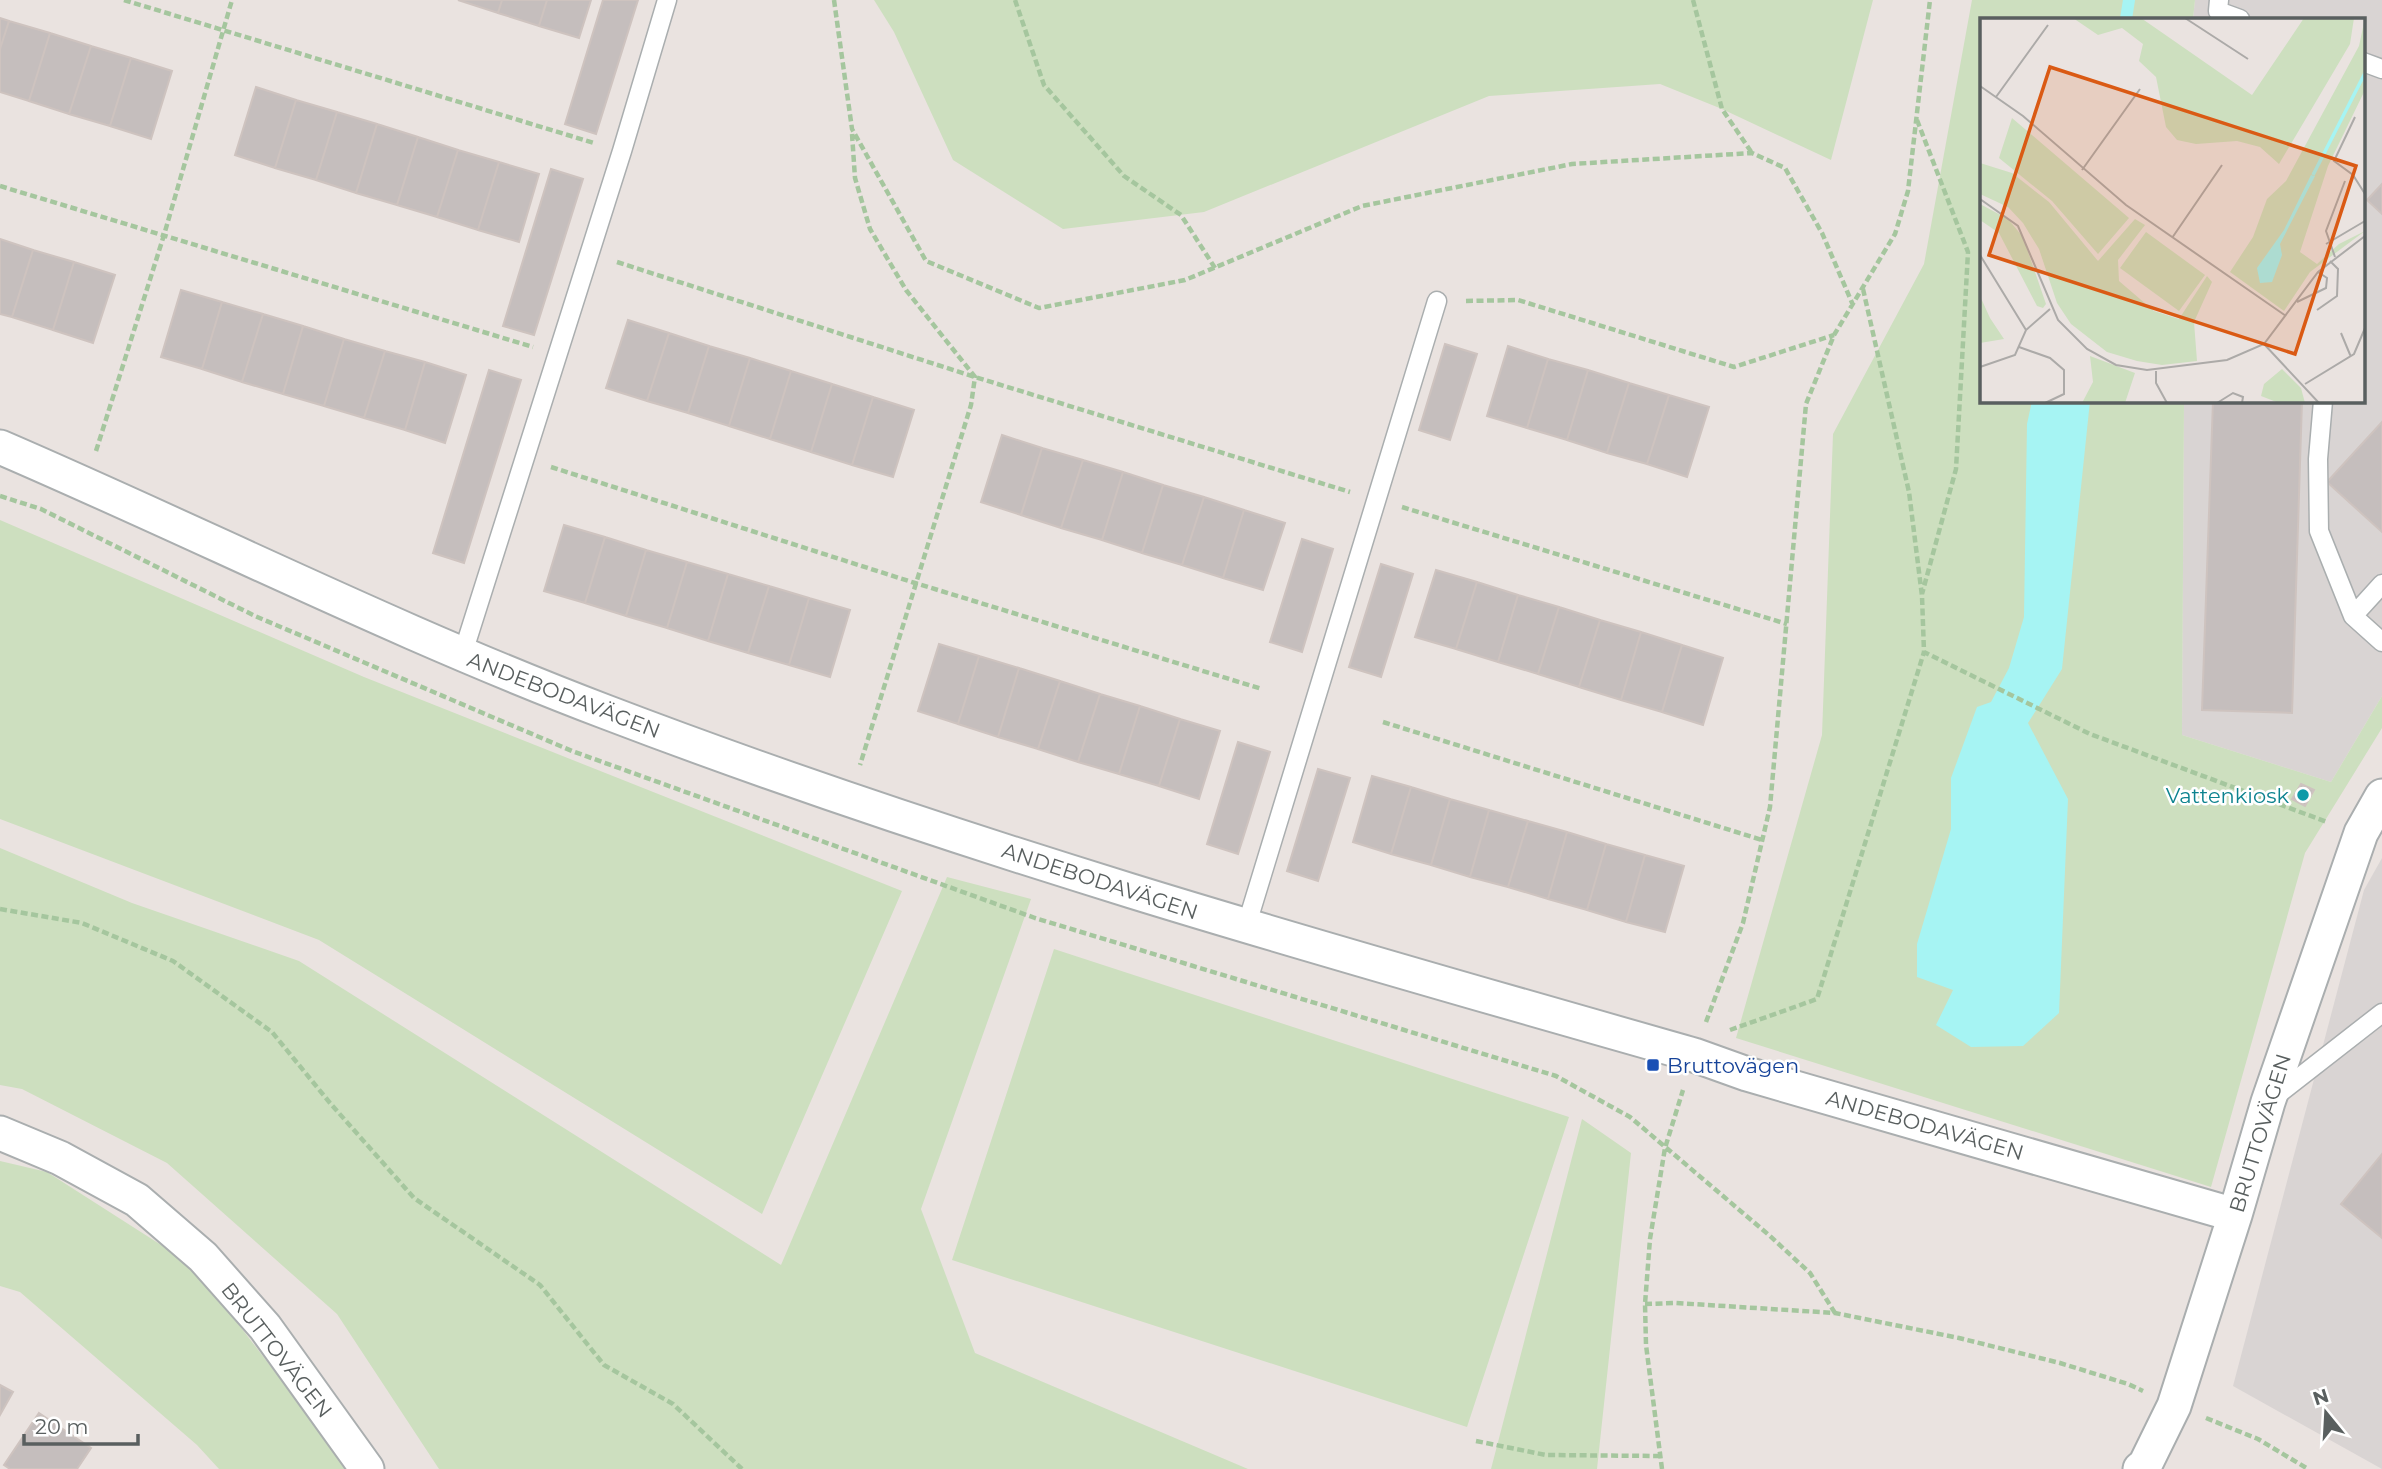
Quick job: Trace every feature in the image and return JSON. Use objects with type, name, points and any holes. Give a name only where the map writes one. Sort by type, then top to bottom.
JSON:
[{"type":"street","name":"ANDEBODAVÄGEN","points":[[0,447],[462,656],[607,713],[849,801],[1246,927],[1697,1048],[1747,1073],[2235,1215]]},
{"type":"street","name":"BRUTTOVÄGEN","points":[[2146,1468],[2174,1406],[2268,1102],[2371,833],[2382,796]]},
{"type":"street","name":"BRUTTOVÄGEN","points":[[0,1133],[60,1158],[137,1200],[203,1257],[265,1328],[367,1469]]},
{"type":"lane","points":[[462,656],[667,0]]},
{"type":"lane","points":[[2220,0],[2218,11],[2238,18]]},
{"type":"lane","points":[[2364,62],[2382,69]]},
{"type":"lane","points":[[1246,927],[1437,301]]},
{"type":"lane","points":[[2323,402],[2318,459],[2319,531],[2353,616],[2382,642]]},
{"type":"lane","points":[[2353,616],[2382,583]]},
{"type":"lane","points":[[2268,1102],[2382,1013]]},
{"type":"path","points":[[124,0],[622,151]]},
{"type":"path","points":[[69,523],[88,485],[92,462],[164,235],[232,0]]},
{"type":"path","points":[[834,0],[852,129],[855,178],[870,229],[906,290],[975,377],[971,405],[835,846]]},
{"type":"path","points":[[1014,0],[1044,85],[1124,176],[1181,215],[1215,268]]},
{"type":"path","points":[[1693,0],[1722,110],[1752,153]]},
{"type":"path","points":[[1662,1469],[1646,1345],[1645,1304],[1650,1239],[1665,1148],[1697,1048],[1743,923],[1770,807],[1806,404],[1834,335],[1895,234],[1908,191],[1930,0]]},
{"type":"path","points":[[1916,119],[1968,252],[1956,469],[1922,596]]},
{"type":"path","points":[[852,129],[926,261],[1040,308],[1185,280],[1362,206],[1572,164],[1752,153],[1785,168],[1822,233],[1853,305]]},
{"type":"path","points":[[0,186],[557,354]]},
{"type":"path","points":[[589,254],[975,377],[1787,624]]},
{"type":"path","points":[[1697,1048],[1817,999],[1924,652],[1922,596],[1909,492],[1863,288]]},
{"type":"path","points":[[1437,301],[1518,300],[1734,367],[1834,335]]},
{"type":"path","points":[[549,467],[915,583],[1262,688]]},
{"type":"path","points":[[0,496],[41,509],[255,616],[559,746],[1035,918],[1556,1076],[1630,1117],[1810,1273],[1835,1313]]},
{"type":"path","points":[[1924,652],[2090,734],[2314,818],[2371,833]]},
{"type":"path","points":[[1383,722],[1762,840]]},
{"type":"path","points":[[0,909],[82,923],[173,961],[272,1032],[414,1198],[540,1285],[604,1365],[673,1404],[742,1469]]},
{"type":"path","points":[[1645,1304],[1676,1303],[1835,1313],[1959,1338],[2060,1363],[2129,1384],[2174,1406],[2258,1439],[2308,1469]]},
{"type":"path","points":[[1476,1441],[1546,1455],[1660,1456]]},
{"type":"shaded area","points":[[2195,0],[2382,0],[2382,696],[2331,782],[2182,735],[2184,402],[2364,402],[2364,18],[2193,18]]},
{"type":"shaded area","points":[[2382,858],[2382,1469],[2233,1386],[2364,890]]},
{"type":"green space","points":[[874,0],[1873,0],[1831,160],[1722,109],[1660,84],[1489,96],[1204,212],[1063,229],[953,160],[894,32]]},
{"type":"green space","points":[[1972,0],[2195,0],[2193,18],[1980,18],[1980,402],[2184,402],[2182,735],[2331,782],[2382,696],[2382,728],[2305,853],[2211,1187],[1736,1038],[1822,735],[1833,434],[1924,264]]},
{"type":"green space","points":[[0,520],[364,677],[902,891],[762,1214],[319,940],[0,819]]},
{"type":"green space","points":[[0,848],[132,903],[299,961],[781,1265],[947,877],[1031,899],[921,1209],[975,1353],[1248,1469],[439,1469],[337,1314],[167,1163],[22,1089],[0,1085]]},
{"type":"green space","points":[[1054,949],[1569,1117],[1467,1427],[952,1260]]},
{"type":"green space","points":[[1582,1119],[1631,1153],[1597,1469],[1491,1469]]},
{"type":"green space","points":[[0,1161],[47,1172],[194,1266],[349,1469],[219,1469],[197,1445],[20,1292],[0,1286]]},
{"type":"water","points":[[2032,402],[2090,402],[2062,669],[2028,723],[2068,799],[2059,1013],[2023,1046],[1971,1047],[1936,1025],[1953,990],[1917,977],[1917,944],[1951,829],[1951,778],[1977,707],[1991,702],[2009,668],[2024,617],[2027,424]]},
{"type":"building","points":[[458,0],[502,0],[498,13]]},
{"type":"building","points":[[502,0],[547,0],[539,26],[498,13]]},
{"type":"building","points":[[547,0],[591,0],[579,38],[539,26]]},
{"type":"building","points":[[603,0],[638,0],[596,134],[565,124]]},
{"type":"building","points":[[0,18],[9,21],[0,49]]},
{"type":"building","points":[[9,21],[50,33],[29,101],[0,92],[0,49]]},
{"type":"building","points":[[50,33],[91,46],[69,114],[29,101]]},
{"type":"building","points":[[91,46],[131,58],[110,126],[69,114]]},
{"type":"building","points":[[131,58],[172,71],[151,139],[110,126]]},
{"type":"building","points":[[256,87],[296,100],[275,168],[235,155]]},
{"type":"building","points":[[296,100],[337,112],[316,180],[275,168]]},
{"type":"building","points":[[337,112],[377,124],[356,193],[316,180]]},
{"type":"building","points":[[377,124],[418,137],[397,205],[356,193]]},
{"type":"building","points":[[418,137],[458,150],[437,217],[397,205]]},
{"type":"building","points":[[458,150],[499,162],[478,230],[437,217]]},
{"type":"building","points":[[499,162],[539,174],[519,242],[478,230]]},
{"type":"building","points":[[551,169],[583,179],[534,335],[503,326]]},
{"type":"building","points":[[2382,184],[2382,214],[2367,200]]},
{"type":"building","points":[[0,239],[33,250],[12,317],[0,314]]},
{"type":"building","points":[[33,250],[74,262],[53,330],[12,317]]},
{"type":"building","points":[[74,262],[115,275],[93,343],[53,330]]},
{"type":"building","points":[[181,290],[222,302],[202,369],[161,357]]},
{"type":"building","points":[[222,302],[263,314],[242,382],[202,369]]},
{"type":"building","points":[[263,314],[303,326],[283,394],[242,382]]},
{"type":"building","points":[[628,320],[669,333],[647,401],[606,388]]},
{"type":"building","points":[[303,326],[344,339],[324,406],[283,394]]},
{"type":"building","points":[[669,333],[709,346],[688,413],[647,401]]},
{"type":"building","points":[[344,339],[385,351],[364,418],[324,406]]},
{"type":"building","points":[[1445,344],[1477,354],[1450,440],[1419,430]]},
{"type":"building","points":[[709,346],[750,358],[729,426],[688,413]]},
{"type":"building","points":[[1508,346],[1548,359],[1527,428],[1487,416]]},
{"type":"building","points":[[385,351],[425,362],[405,430],[364,418]]},
{"type":"building","points":[[750,358],[791,371],[770,439],[729,426]]},
{"type":"building","points":[[1548,359],[1588,370],[1567,440],[1527,428]]},
{"type":"building","points":[[425,362],[466,375],[445,443],[405,430]]},
{"type":"building","points":[[489,370],[521,380],[464,563],[433,553]]},
{"type":"building","points":[[1588,370],[1629,383],[1607,453],[1567,440]]},
{"type":"building","points":[[791,371],[832,384],[811,452],[770,439]]},
{"type":"building","points":[[1629,383],[1669,395],[1647,464],[1607,453]]},
{"type":"building","points":[[832,384],[873,397],[852,465],[811,452]]},
{"type":"building","points":[[1669,395],[1709,407],[1687,477],[1647,464]]},
{"type":"building","points":[[873,397],[914,410],[893,477],[852,465]]},
{"type":"building","points":[[2213,402],[2302,402],[2292,713],[2202,710]]},
{"type":"building","points":[[2382,422],[2382,532],[2327,482]]},
{"type":"building","points":[[1002,435],[1042,448],[1021,515],[981,502]]},
{"type":"building","points":[[1042,448],[1083,460],[1061,528],[1021,515]]},
{"type":"building","points":[[1083,460],[1123,472],[1102,540],[1061,528]]},
{"type":"building","points":[[1123,472],[1163,485],[1142,553],[1102,540]]},
{"type":"building","points":[[1163,485],[1204,497],[1182,565],[1142,553]]},
{"type":"building","points":[[1204,497],[1244,510],[1223,578],[1182,565]]},
{"type":"building","points":[[1244,510],[1285,523],[1263,590],[1223,578]]},
{"type":"building","points":[[564,525],[605,537],[585,603],[544,591]]},
{"type":"building","points":[[605,537],[646,550],[626,616],[585,603]]},
{"type":"building","points":[[1302,539],[1333,549],[1302,652],[1270,642]]},
{"type":"building","points":[[646,550],[687,562],[667,628],[626,616]]},
{"type":"building","points":[[687,562],[728,574],[708,641],[667,628]]},
{"type":"building","points":[[1381,564],[1413,574],[1381,677],[1349,667]]},
{"type":"building","points":[[1436,570],[1477,582],[1456,649],[1415,637]]},
{"type":"building","points":[[728,574],[769,586],[748,653],[708,641]]},
{"type":"building","points":[[1477,582],[1518,595],[1498,662],[1456,649]]},
{"type":"building","points":[[769,586],[809,598],[789,665],[748,653]]},
{"type":"building","points":[[1518,595],[1559,607],[1538,674],[1498,662]]},
{"type":"building","points":[[809,598],[850,610],[830,677],[789,665]]},
{"type":"building","points":[[1559,607],[1600,620],[1579,687],[1538,674]]},
{"type":"building","points":[[1600,620],[1641,632],[1621,700],[1579,687]]},
{"type":"building","points":[[1641,632],[1682,645],[1662,712],[1621,700]]},
{"type":"building","points":[[939,644],[979,656],[958,724],[918,711]]},
{"type":"building","points":[[1682,645],[1723,658],[1703,725],[1662,712]]},
{"type":"building","points":[[979,656],[1019,668],[998,737],[958,724]]},
{"type":"building","points":[[1019,668],[1060,681],[1038,749],[998,737]]},
{"type":"building","points":[[1060,681],[1100,694],[1078,762],[1038,749]]},
{"type":"building","points":[[1100,694],[1140,706],[1119,774],[1078,762]]},
{"type":"building","points":[[1140,706],[1180,719],[1159,786],[1119,774]]},
{"type":"building","points":[[1180,719],[1220,731],[1199,799],[1159,786]]},
{"type":"building","points":[[1238,742],[1270,752],[1238,854],[1207,844]]},
{"type":"building","points":[[1318,769],[1350,778],[1318,881],[1287,871]]},
{"type":"building","points":[[1372,776],[1411,787],[1391,854],[1353,842]]},
{"type":"building","name":"Vattenkiosk","points":[[2301,784],[2314,790],[2305,806],[2292,799]]},
{"type":"building","points":[[1411,787],[1450,799],[1431,865],[1391,854]]},
{"type":"building","points":[[1450,799],[1489,810],[1470,877],[1431,865]]},
{"type":"building","points":[[1489,810],[1528,821],[1508,887],[1470,877]]},
{"type":"building","points":[[1528,821],[1567,832],[1548,899],[1508,887]]},
{"type":"building","points":[[1567,832],[1606,844],[1587,910],[1548,899]]},
{"type":"building","points":[[1606,844],[1645,855],[1626,922],[1587,910]]},
{"type":"building","points":[[1645,855],[1684,866],[1665,932],[1626,922]]},
{"type":"building","points":[[2382,1154],[2382,1238],[2341,1204]]},
{"type":"building","points":[[0,1385],[13,1392],[0,1415]]},
{"type":"building","points":[[39,1413],[91,1448],[77,1469],[10,1469],[4,1465]]},
{"type":"waterway","points":[[2126,18],[2129,0]]},
{"type":"place","name":"Vattenkiosk","points":[[2303,795]]},
{"type":"place","name":"Bruttovägen","points":[[1653,1065]]}]
